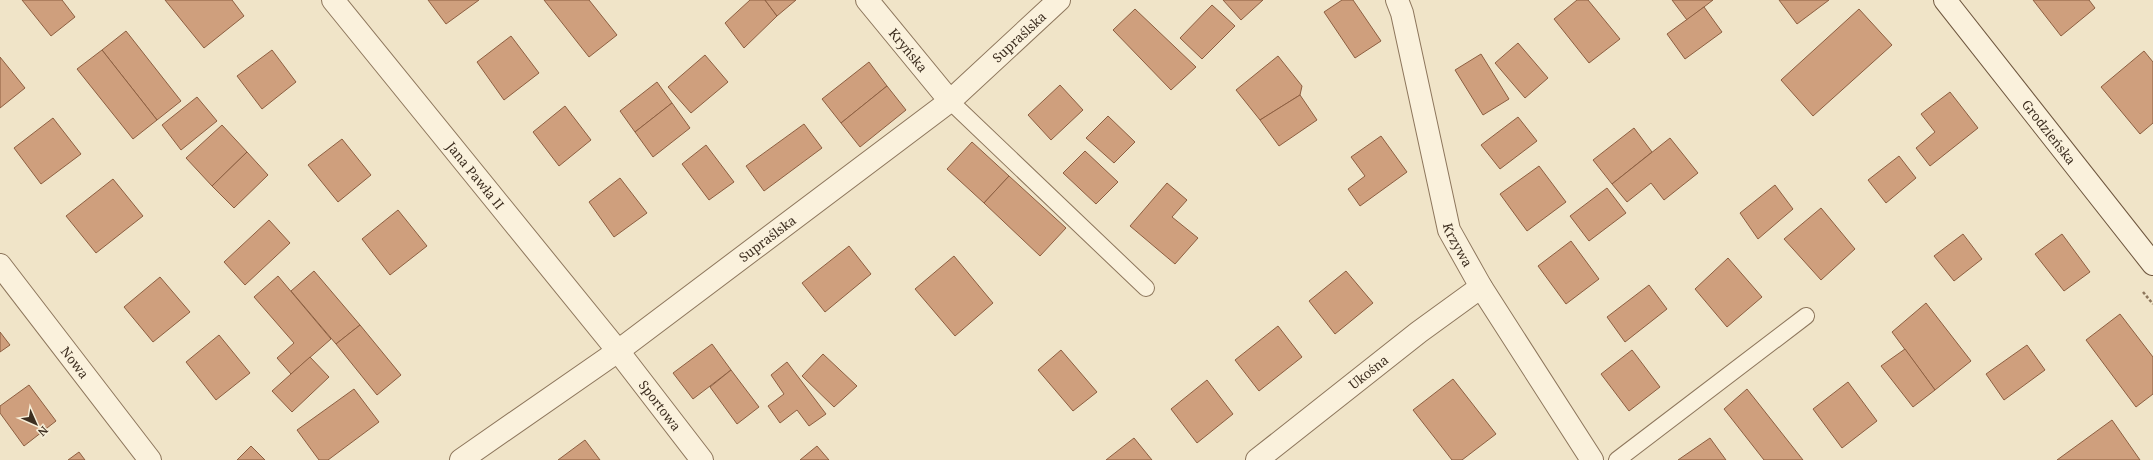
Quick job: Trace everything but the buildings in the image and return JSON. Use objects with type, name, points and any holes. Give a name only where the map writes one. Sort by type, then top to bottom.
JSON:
[{"type":"street","name":"Jana Pawła II","points":[[333,0],[618,352]]},
{"type":"street","name":"Kryńska","points":[[867,0],[950,101]]},
{"type":"street","name":"Supraślska","points":[[461,460],[618,352],[950,101],[1059,0]]},
{"type":"street","name":"Krzywa","points":[[1397,0],[1402,13],[1449,230],[1481,287],[1592,460]]},
{"type":"street","name":"Grodzieńska","points":[[1944,0],[2153,264]]},
{"type":"street","name":"Nowa","points":[[0,266],[150,460]]},
{"type":"street","name":"Ukośna","points":[[1257,460],[1419,332],[1481,287]]},
{"type":"street","name":"Sportowa","points":[[618,352],[702,460]]},
{"type":"lane","points":[[950,101],[1146,288]]},
{"type":"lane","points":[[1617,460],[1806,316]]}]
